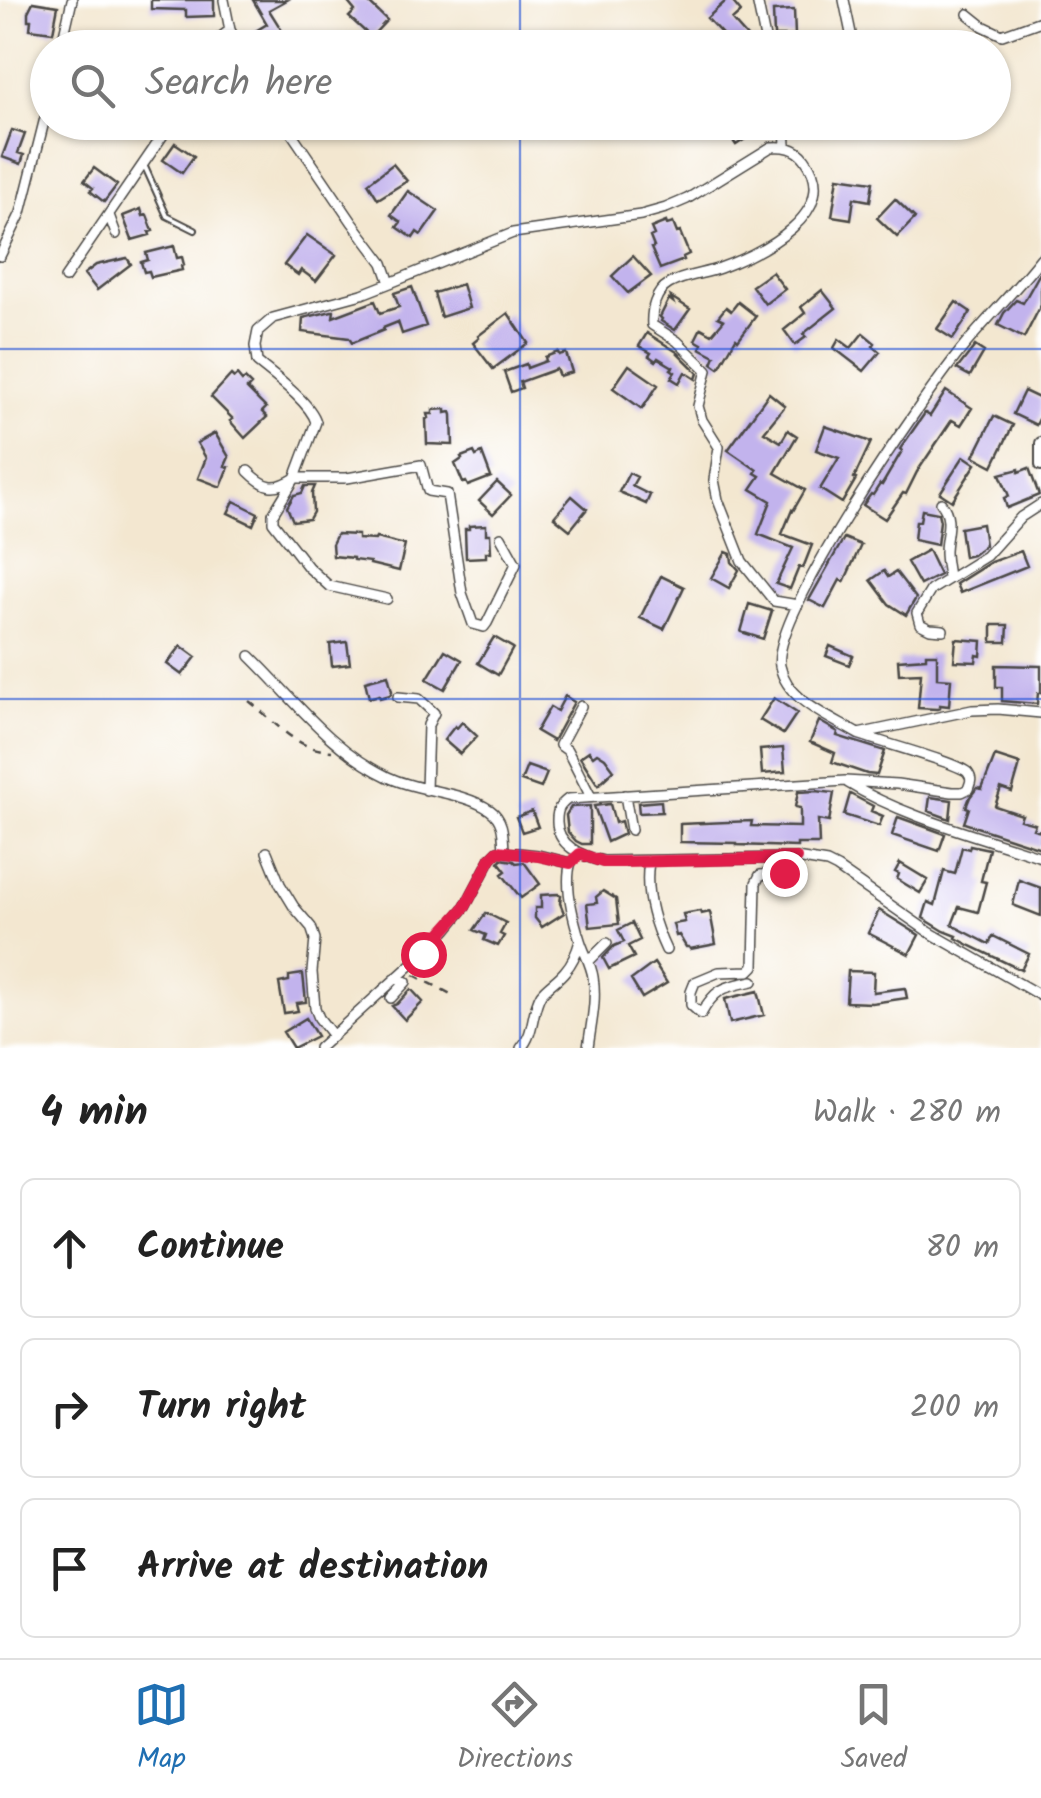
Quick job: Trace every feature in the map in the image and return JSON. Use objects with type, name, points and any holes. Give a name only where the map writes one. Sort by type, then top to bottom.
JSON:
[{"type":"street","points":[[64,30],[72,0]]},
{"type":"street","points":[[224,0],[230,30]]},
{"type":"street","points":[[757,0],[763,30]]},
{"type":"street","points":[[844,0],[850,30]]},
{"type":"street","points":[[968,14],[992,30]]},
{"type":"street","points":[[1011,31],[1041,21]]},
{"type":"street","points":[[0,256],[21,213],[39,140]]},
{"type":"street","points":[[65,278],[159,140]]},
{"type":"street","points":[[296,140],[383,263],[390,284]]},
{"type":"street","points":[[786,140],[786,146]]},
{"type":"street","points":[[388,599],[329,586],[308,568],[272,522],[295,478],[316,422],[305,404],[257,362],[258,331],[273,318],[362,294],[513,233],[666,208],[770,147],[786,146],[802,154],[815,175],[811,206],[799,222],[769,245],[720,268],[669,284],[656,300],[652,325],[677,341],[706,370],[699,412],[719,448],[714,480],[718,500],[742,561],[774,601],[798,605]]},
{"type":"street","points":[[108,215],[116,234]]},
{"type":"street","points":[[1041,258],[961,350],[914,412],[822,556],[780,647],[779,664],[785,682],[801,700],[858,734],[955,764],[967,771],[971,784],[968,789],[952,792],[845,781],[568,798],[557,813],[559,834],[565,844],[603,862],[796,858],[838,868],[928,932],[1041,996]]},
{"type":"street","points":[[1041,443],[1041,465]]},
{"type":"street","points":[[248,471],[260,483],[275,487],[295,478],[347,478],[421,465],[428,491],[447,494],[462,593],[473,624],[478,627],[488,623],[516,564],[501,538]]},
{"type":"street","points":[[941,503],[949,520],[945,552],[948,578]]},
{"type":"street","points":[[943,630],[920,624],[918,613],[930,590],[986,556],[1021,516],[1041,504]]},
{"type":"street","points":[[250,656],[343,750],[382,775],[491,810],[503,826],[504,851]]},
{"type":"street","points":[[398,697],[419,700],[434,713],[428,726],[426,790]]},
{"type":"street","points":[[581,706],[560,745],[567,750],[591,796]]},
{"type":"street","points":[[858,734],[972,710],[1041,713]]},
{"type":"street","points":[[845,781],[899,808],[1041,857]]},
{"type":"street","points":[[625,795],[630,830]]},
{"type":"street","points":[[319,1048],[447,929],[465,907],[498,851],[570,863]]},
{"type":"street","points":[[267,852],[280,884],[311,928],[315,940],[312,972],[316,1008],[334,1036]]},
{"type":"street","points":[[580,854],[570,863],[569,884],[594,986],[588,1048]]},
{"type":"street","points":[[753,980],[721,988],[701,1014],[691,1006],[695,982],[719,972],[749,971],[754,966],[756,884],[760,875],[784,873],[796,858]]},
{"type":"street","points":[[649,862],[650,905],[666,950]]},
{"type":"street","points":[[522,1048],[540,996],[565,972],[580,941]]},
{"type":"street","points":[[589,960],[607,943]]},
{"type":"street","points":[[390,998],[406,982],[400,974]]},
{"type":"lane","points":[[143,163],[167,216],[195,230]]},
{"type":"path","points":[[250,701],[284,734],[316,750],[343,750]]},
{"type":"path","points":[[400,974],[452,994]]},
{"type":"building","points":[[151,0],[214,0],[214,16],[186,17],[186,10],[151,9]]},
{"type":"building","points":[[253,0],[287,0],[269,10],[282,30],[257,30],[267,24]]},
{"type":"building","points":[[346,0],[366,0],[387,20],[378,30],[363,30],[349,17],[355,11]]},
{"type":"building","points":[[731,0],[741,12],[732,20],[741,30],[718,30],[707,18]]},
{"type":"building","points":[[33,2],[58,6],[53,30],[30,29],[28,12]]},
{"type":"building","points":[[794,10],[795,30],[774,30],[773,11]]},
{"type":"building","points":[[12,130],[25,134],[18,153],[24,155],[21,164],[2,157]]},
{"type":"building","points":[[175,143],[194,156],[182,173],[163,160]]},
{"type":"building","points":[[393,164],[407,181],[378,199],[368,183]]},
{"type":"building","points":[[94,168],[117,185],[104,202],[84,181]]},
{"type":"building","points":[[838,177],[873,182],[870,201],[854,198],[851,219],[832,216]]},
{"type":"building","points":[[408,191],[438,211],[421,235],[417,232],[413,238],[397,227],[401,222],[391,215]]},
{"type":"building","points":[[895,199],[915,218],[897,237],[877,218]]},
{"type":"building","points":[[141,209],[153,231],[132,240],[123,216]]},
{"type":"building","points":[[673,223],[680,232],[689,254],[684,260],[660,269],[651,248],[651,228]]},
{"type":"building","points":[[307,235],[336,255],[316,281],[301,270],[298,275],[284,265]]},
{"type":"building","points":[[174,246],[177,258],[182,257],[182,270],[151,277],[149,271],[144,272],[141,262],[148,260],[146,253]]},
{"type":"building","points":[[633,256],[651,276],[628,293],[612,276]]},
{"type":"building","points":[[127,258],[131,264],[97,290],[84,274],[96,265]]},
{"type":"building","points":[[1041,271],[1041,305],[1024,338],[998,325],[1016,300],[1023,303]]},
{"type":"building","points":[[772,272],[785,289],[765,304],[752,286]]},
{"type":"building","points":[[462,284],[469,308],[441,317],[434,293]]},
{"type":"building","points":[[412,287],[426,326],[402,334],[398,322],[352,343],[349,338],[302,332],[303,318],[334,311],[333,317],[375,301],[380,313],[399,307],[394,293]]},
{"type":"building","points":[[822,290],[836,308],[795,345],[784,330],[805,313],[801,307]]},
{"type":"building","points":[[671,297],[690,309],[675,330],[660,317],[669,299],[673,302]]},
{"type":"building","points":[[738,302],[756,316],[736,338],[719,368],[712,363],[715,356],[700,348],[702,344],[695,340],[701,328],[712,334],[724,320],[718,317],[726,307],[731,311]]},
{"type":"building","points":[[956,302],[971,312],[953,339],[937,329]]},
{"type":"building","points":[[508,313],[528,343],[493,369],[473,343]]},
{"type":"building","points":[[647,333],[677,352],[698,373],[696,379],[685,372],[679,383],[671,378],[673,367],[658,358],[656,361],[639,346]]},
{"type":"building","points":[[863,333],[880,352],[864,371],[834,348],[839,339],[851,348]]},
{"type":"building","points":[[975,346],[984,352],[970,376],[957,369]]},
{"type":"building","points":[[566,353],[572,372],[559,376],[556,369],[520,382],[522,388],[511,392],[504,372],[546,361],[545,357]]},
{"type":"building","points":[[629,365],[658,385],[642,409],[613,388]]},
{"type":"building","points":[[231,375],[245,379],[251,385],[247,389],[266,408],[262,412],[267,417],[245,438],[211,397]]},
{"type":"building","points":[[946,391],[972,408],[961,425],[952,420],[906,494],[885,519],[863,505],[882,485],[900,449],[925,413],[930,416]]},
{"type":"building","points":[[1024,391],[1041,399],[1041,415],[1036,425],[1013,414]]},
{"type":"building","points":[[769,393],[785,406],[764,432],[781,442],[788,430],[797,436],[775,473],[805,490],[782,534],[812,545],[790,589],[776,584],[793,548],[758,534],[771,501],[751,489],[760,476],[755,473],[757,470],[728,450]]},
{"type":"building","points":[[446,409],[452,415],[453,445],[427,444],[428,414]]},
{"type":"building","points":[[994,416],[1013,425],[993,466],[974,456]]},
{"type":"building","points":[[825,426],[871,442],[842,503],[820,489],[839,458],[816,450]]},
{"type":"building","points":[[215,433],[229,457],[221,487],[198,478],[206,458],[197,443]]},
{"type":"building","points":[[474,452],[476,456],[482,453],[491,477],[468,486],[455,464]]},
{"type":"building","points":[[964,456],[976,464],[952,501],[940,493]]},
{"type":"building","points":[[1029,468],[1039,495],[1007,508],[1004,498],[1009,496],[1000,474]]},
{"type":"building","points":[[629,473],[637,477],[632,486],[650,495],[646,504],[619,492]]},
{"type":"building","points":[[497,482],[511,495],[493,514],[479,501]]},
{"type":"building","points":[[305,486],[315,486],[313,512],[309,519],[293,521],[287,507]]},
{"type":"building","points":[[572,496],[587,509],[570,530],[554,517]]},
{"type":"building","points":[[234,501],[258,513],[253,525],[228,513]]},
{"type":"building","points":[[922,510],[938,513],[937,545],[914,540]]},
{"type":"building","points":[[982,524],[985,545],[964,557],[960,528]]},
{"type":"building","points":[[486,525],[491,552],[486,552],[486,557],[466,558],[465,529]]},
{"type":"building","points":[[337,534],[405,545],[399,571],[333,556],[332,544]]},
{"type":"building","points":[[844,538],[861,545],[844,582],[840,580],[825,608],[809,600]]},
{"type":"building","points":[[928,550],[940,575],[920,585],[907,562]]},
{"type":"building","points":[[1021,551],[1027,566],[960,593],[956,584],[991,562]]},
{"type":"building","points":[[726,552],[739,570],[729,588],[711,578]]},
{"type":"building","points":[[884,571],[888,577],[896,572],[916,598],[906,615],[889,604],[871,580]]},
{"type":"building","points":[[661,576],[684,587],[664,629],[640,618]]},
{"type":"building","points":[[749,604],[772,611],[763,639],[741,632]]},
{"type":"building","points":[[992,625],[1008,625],[1007,642],[992,642]]},
{"type":"building","points":[[494,637],[513,648],[498,675],[478,663]]},
{"type":"building","points":[[956,639],[982,641],[981,656],[977,655],[976,662],[954,661]]},
{"type":"building","points":[[347,642],[350,664],[332,666],[330,644]]},
{"type":"building","points":[[181,646],[196,657],[182,675],[167,664]]},
{"type":"building","points":[[830,646],[853,656],[849,665],[826,656]]},
{"type":"building","points":[[445,650],[462,660],[445,689],[427,679]]},
{"type":"building","points":[[926,654],[937,654],[937,678],[951,679],[949,706],[918,708],[921,673],[899,674],[898,660],[926,658]]},
{"type":"building","points":[[996,665],[1041,666],[1037,704],[1002,701],[1002,687],[996,687]]},
{"type":"building","points":[[388,675],[390,695],[369,698],[365,681]]},
{"type":"building","points":[[565,696],[574,702],[553,741],[536,731],[550,707],[557,711]]},
{"type":"building","points":[[774,698],[797,713],[783,734],[760,720]]},
{"type":"building","points":[[819,721],[838,732],[837,736],[885,751],[877,775],[832,762],[835,753],[810,742]]},
{"type":"building","points":[[462,722],[477,736],[460,754],[444,740]]},
{"type":"building","points":[[783,748],[785,772],[762,774],[760,750]]},
{"type":"building","points":[[589,751],[605,758],[614,770],[598,785],[580,757]]},
{"type":"building","points":[[995,756],[1020,764],[1012,792],[1001,788],[995,806],[1035,824],[1033,829],[1041,831],[1041,848],[964,823],[970,797],[977,788],[982,789]]},
{"type":"building","points":[[527,766],[547,773],[541,788],[521,781]]},
{"type":"building","points":[[798,792],[834,793],[829,822],[818,820],[819,844],[797,847],[680,842],[680,824],[752,821],[751,826],[800,827],[800,808],[795,807]]},
{"type":"building","points":[[850,794],[883,816],[879,826],[844,815]]},
{"type":"building","points":[[930,797],[952,800],[950,819],[928,811]]},
{"type":"building","points":[[661,801],[662,812],[639,813],[638,803]]},
{"type":"building","points":[[610,804],[615,823],[621,821],[624,834],[607,842],[594,806]]},
{"type":"building","points":[[590,806],[590,844],[582,844],[568,832],[566,815],[571,807]]},
{"type":"building","points":[[532,811],[538,827],[522,832],[516,817]]},
{"type":"building","points":[[898,817],[945,834],[939,851],[892,835]]},
{"type":"building","points":[[970,845],[989,849],[981,881],[986,882],[978,912],[959,907],[952,925],[989,944],[993,936],[1029,954],[1021,970],[923,918],[928,902],[935,905],[944,871],[955,874],[962,847],[969,849]]},
{"type":"building","points":[[501,859],[524,862],[540,884],[521,898],[502,874],[506,871]]},
{"type":"building","points":[[900,863],[928,880],[920,893],[897,879],[899,874],[895,872]]},
{"type":"building","points":[[1019,880],[1041,888],[1041,916],[1013,905]]},
{"type":"building","points":[[603,891],[616,899],[619,924],[590,927],[587,904],[597,903],[596,897]]},
{"type":"building","points":[[558,894],[564,913],[542,927],[535,918],[535,908],[541,908],[541,895]]},
{"type":"building","points":[[879,910],[919,935],[909,954],[868,933]]},
{"type":"building","points":[[710,912],[716,944],[690,949],[676,936],[673,924],[685,922],[683,914]]},
{"type":"building","points":[[486,913],[506,923],[498,946],[474,930]]},
{"type":"building","points":[[632,923],[640,940],[628,946],[634,957],[609,969],[603,958],[624,942],[618,930]]},
{"type":"building","points":[[654,963],[667,983],[642,998],[631,980]]},
{"type":"building","points":[[848,971],[874,972],[873,992],[905,988],[907,998],[846,1002]]},
{"type":"building","points":[[303,974],[306,1002],[296,1003],[298,1011],[284,1013],[279,983],[289,981],[289,976]]},
{"type":"building","points":[[411,989],[423,1002],[405,1020],[392,1006]]},
{"type":"building","points":[[758,991],[764,1015],[730,1023],[725,999]]},
{"type":"building","points":[[306,1018],[317,1036],[293,1048],[283,1032]]},
{"type":"route","points":[[423,954],[465,907],[498,851],[570,863],[580,854],[603,862],[796,858],[784,873]]}]
